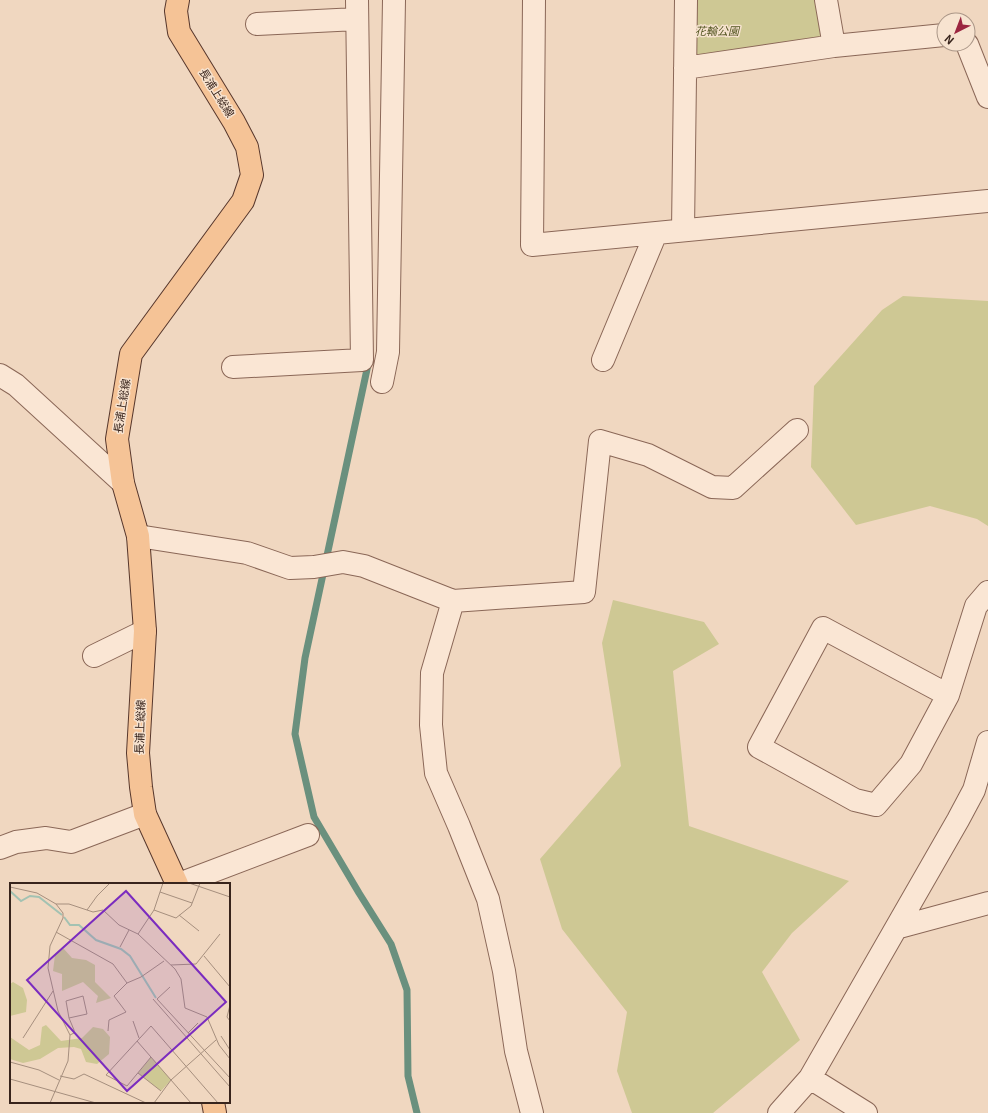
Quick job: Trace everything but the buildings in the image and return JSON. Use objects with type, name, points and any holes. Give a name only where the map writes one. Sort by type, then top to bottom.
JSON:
[{"type":"main road","name":"長浦上総線","points":[[178,0],[176,11],[179,32],[234,122],[247,147],[252,175],[243,202],[131,354],[117,439],[123,483],[138,536],[145,631],[138,753],[141,787],[145,814],[178,883]]},
{"type":"main road","points":[[213,1103],[215,1113]]},
{"type":"street","points":[[382,382],[388,352],[394,0]]},
{"type":"street","points":[[534,0],[532,245],[988,201]]},
{"type":"street","points":[[683,230],[686,0]]},
{"type":"street","points":[[826,0],[834,46]]},
{"type":"street","points":[[233,367],[362,360],[357,10],[257,24]]},
{"type":"street","points":[[685,68],[834,46],[936,36]]},
{"type":"street","points":[[970,52],[988,97]]},
{"type":"street","points":[[603,360],[656,233]]},
{"type":"street","points":[[0,375],[22,390],[123,483]]},
{"type":"street","points":[[138,536],[247,553],[290,568],[314,567],[343,562],[364,566],[453,601],[584,592],[600,441],[648,455],[712,487],[733,488],[797,430]]},
{"type":"street","points":[[948,695],[823,628],[760,747],[855,800],[876,805],[911,764],[948,695],[976,606],[988,592]]},
{"type":"street","points":[[453,601],[432,673],[431,725],[436,773],[488,899],[504,971],[516,1051],[532,1113]]},
{"type":"street","points":[[94,656],[145,631]]},
{"type":"street","points":[[779,1113],[810,1078],[974,790],[988,742]]},
{"type":"street","points":[[0,848],[16,842],[46,838],[70,842],[145,814]]},
{"type":"street","points":[[181,883],[308,835]]},
{"type":"street","points":[[896,928],[988,903]]},
{"type":"street","points":[[810,1078],[866,1113]]},
{"type":"green space","name":"花輪公園","points":[[686,0],[826,0],[834,46],[685,68]]},
{"type":"green space","points":[[903,296],[988,301],[988,526],[977,519],[930,506],[856,525],[811,467],[814,386],[882,310]]},
{"type":"green space","points":[[613,600],[704,622],[719,644],[673,671],[689,826],[849,881],[792,933],[762,972],[800,1040],[713,1113],[632,1113],[617,1071],[627,1012],[562,929],[540,859],[621,766],[602,643]]},
{"type":"waterway","points":[[369,360],[305,658],[295,734],[314,817],[391,944],[407,990],[408,1076],[417,1113]]}]
